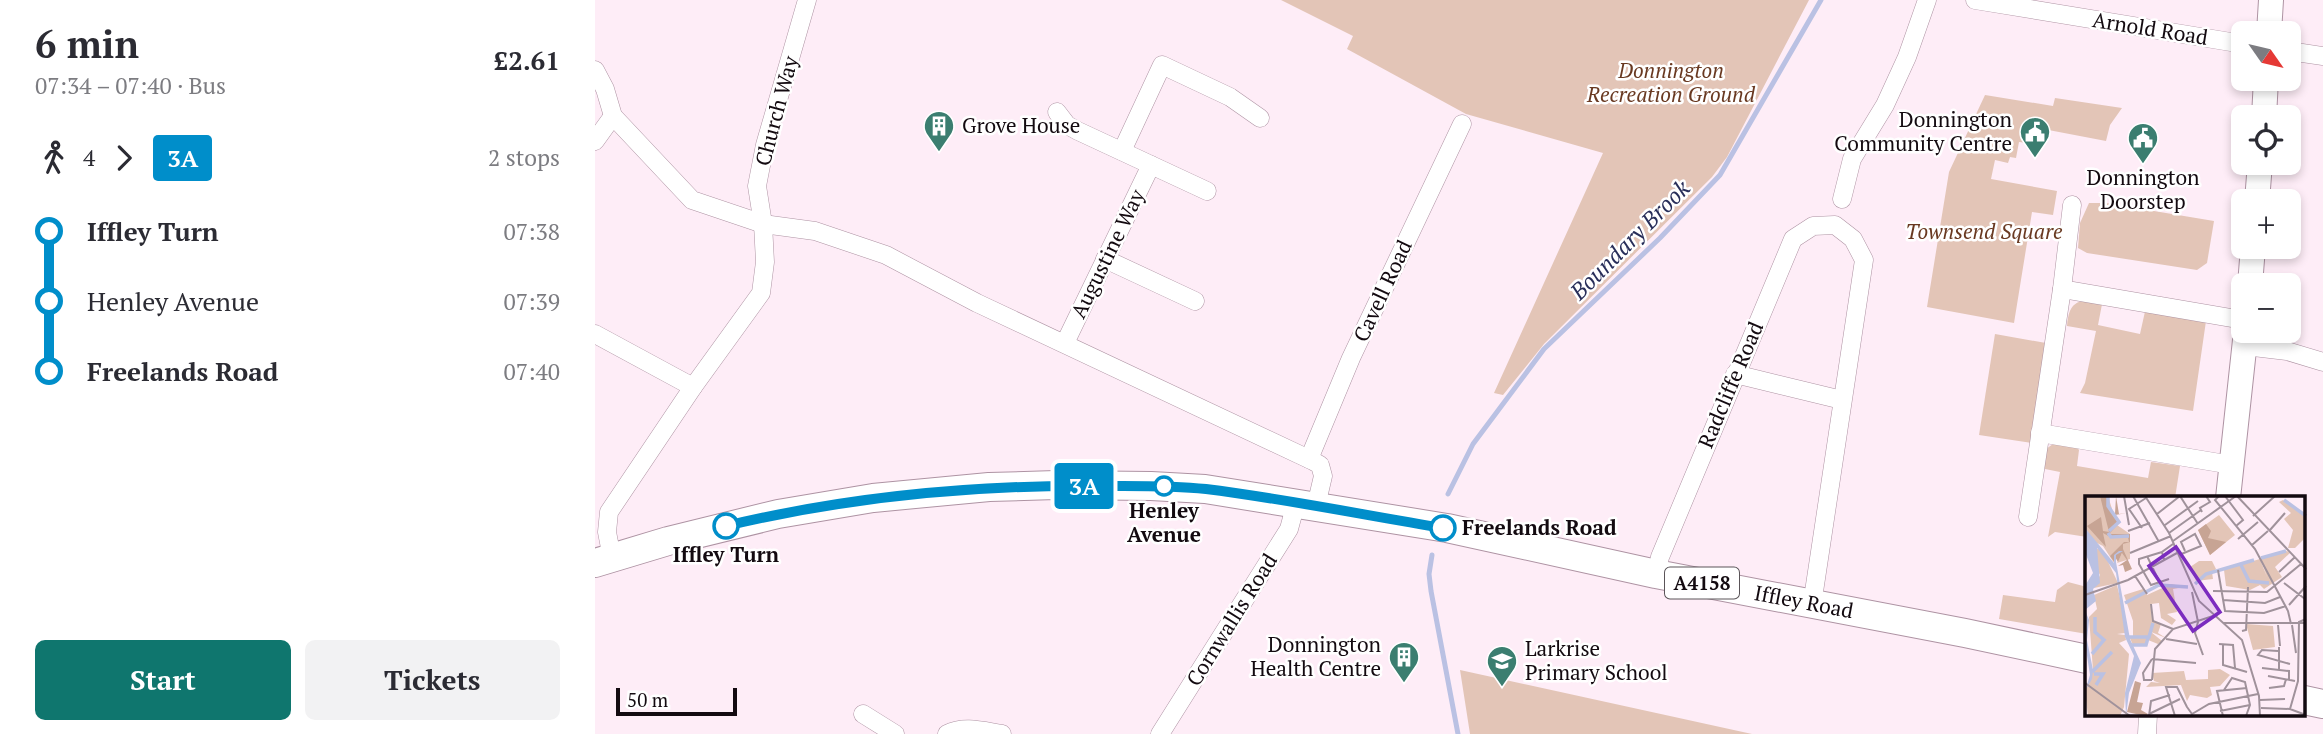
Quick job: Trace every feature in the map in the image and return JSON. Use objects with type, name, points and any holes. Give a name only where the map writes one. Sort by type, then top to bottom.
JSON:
[{"type":"main road","points":[[2270,21],[2271,0]]},
{"type":"main road","points":[[2228,496],[2246,343]]},
{"type":"main road","name":"A4158","points":[[604,560],[778,514],[873,498],[989,487],[1151,485],[1206,489],[1306,504]]},
{"type":"main road","name":"Iffley Road","points":[[1306,504],[1440,527],[1656,575],[2085,659]]},
{"type":"main road","points":[[2305,700],[2323,704]]},
{"type":"street","name":"Church Way","points":[[764,224],[757,186],[765,145],[807,0]]},
{"type":"street","points":[[1842,199],[1853,159],[1885,106],[1927,0]]},
{"type":"street","name":"Arnold Road","points":[[1975,0],[2231,42]]},
{"type":"street","points":[[2301,53],[2323,57]]},
{"type":"street","points":[[1122,151],[1161,65],[1230,97],[1260,118]]},
{"type":"street","points":[[595,70],[614,116],[692,200],[764,224],[815,231],[887,255],[977,303],[1309,459],[1320,465],[1323,475],[1306,504]]},
{"type":"street","name":"Augustine Way","points":[[1057,112],[1067,125],[1207,191]]},
{"type":"street","points":[[595,141],[614,116]]},
{"type":"street","name":"Cavell Road","points":[[1309,459],[1351,358],[1462,124]]},
{"type":"street","name":"Augustine Way","points":[[1065,343],[1151,165]]},
{"type":"street","points":[[2028,517],[2072,205]]},
{"type":"street","points":[[604,560],[609,512],[693,387],[761,293],[765,262],[764,224]]},
{"type":"street","name":"Radcliffe Road","points":[[1656,575],[1660,557],[1793,239],[1813,226],[1835,225],[1853,239],[1864,260],[1842,400]]},
{"type":"street","points":[[1105,259],[1195,301]]},
{"type":"street","points":[[2062,289],[2231,318]]},
{"type":"street","points":[[595,334],[693,387]]},
{"type":"street","points":[[2260,343],[2323,362]]},
{"type":"street","points":[[1735,374],[1842,400],[1812,605]]},
{"type":"street","points":[[2041,433],[2232,465]]},
{"type":"street","name":"Cornwallis Road","points":[[1160,734],[1306,504]]},
{"type":"street","points":[[863,714],[895,734]]},
{"type":"street","points":[[2147,734],[2148,716]]},
{"type":"street","points":[[947,734],[954,730],[974,729],[1002,734]]},
{"type":"green space","name":"Donnington Recreation Ground","points":[[1281,0],[1809,0],[1727,157],[1712,177],[1544,344],[1503,395],[1494,393],[1603,153],[1466,114],[1347,49],[1353,36]]},
{"type":"green space","name":"Townsend Square","points":[[1985,95],[2053,106],[2055,98],[2122,108],[2110,125],[2106,141],[2038,128],[2036,134],[2030,133],[2028,143],[2019,142],[2016,158],[2010,157],[2008,163],[1995,160],[1991,179],[2057,191],[2053,215],[2032,212],[2014,323],[1927,307],[1949,172]]},
{"type":"green space","name":"Townsend Square","points":[[2089,203],[2106,203],[2214,221],[2207,263],[2197,270],[2087,253],[2078,248],[2080,223]]},
{"type":"green space","name":"Townsend Square","points":[[2103,299],[2098,325],[2140,334],[2146,307],[2206,321],[2193,411],[2080,393],[2085,383],[2096,331],[2067,326],[2068,317],[2077,303]]},
{"type":"green space","points":[[1995,334],[2046,343],[2032,443],[1979,435]]},
{"type":"green space","points":[[2074,443],[2079,450],[2077,466],[2148,478],[2151,462],[2180,466],[2175,496],[2085,496],[2085,537],[2055,532],[2048,537],[2060,472],[2045,469],[2043,460],[2046,449],[2053,444]]},
{"type":"green space","points":[[2068,582],[2085,586],[2085,634],[1999,619],[2003,595],[2055,602],[2057,590]]},
{"type":"green space","name":"Larkrise Primary School","points":[[1460,670],[1752,734],[1470,734]]},
{"type":"waterway","name":"Boundary Brook","points":[[1448,494],[1473,444],[1544,349],[1660,238],[1720,175],[1821,0]]},
{"type":"waterway","name":"Boundary Brook","points":[[1432,555],[1429,574],[1431,591],[1458,734]]},
{"type":"bus line","name":"3A","points":[[726,526],[873,498],[989,487],[1151,485],[1206,489],[1443,528]]},
{"type":"place","name":"Grove House","points":[[939,153]]},
{"type":"place","name":"Donnington Community Centre","points":[[2035,159]]},
{"type":"place","name":"Donnington Doorstep","points":[[2143,165]]},
{"type":"place","name":"Henley Avenue","points":[[1164,486]]},
{"type":"place","name":"Iffley Turn","points":[[726,526]]},
{"type":"place","name":"Freelands Road","points":[[1443,528]]},
{"type":"place","name":"Donnington Health Centre","points":[[1404,684]]},
{"type":"place","name":"Larkrise Primary School","points":[[1502,688]]}]
